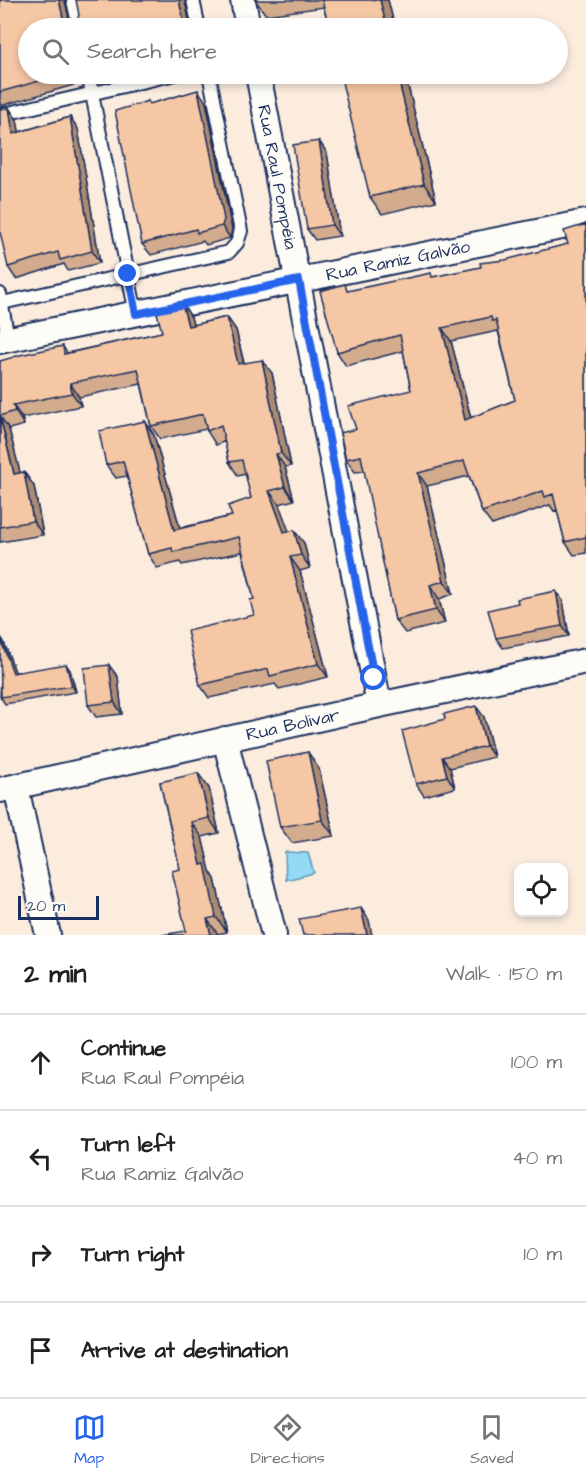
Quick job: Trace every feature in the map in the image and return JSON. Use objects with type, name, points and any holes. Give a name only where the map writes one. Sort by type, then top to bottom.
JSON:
[{"type":"street","points":[[243,0],[246,18]]},
{"type":"street","name":"Rua Raul Pompéia","points":[[260,84],[379,705]]},
{"type":"street","name":"Rua Ramiz Galvão","points":[[4,340],[586,222]]},
{"type":"street","name":"Rua Bolivar","points":[[8,789],[225,739],[586,661]]},
{"type":"street","points":[[225,739],[274,935]]},
{"type":"street","points":[[8,789],[48,935]]},
{"type":"lane","points":[[74,0],[77,18]]},
{"type":"lane","points":[[193,0],[197,18]]},
{"type":"lane","points":[[90,84],[136,314]]},
{"type":"lane","points":[[0,115],[131,84]]},
{"type":"lane","points":[[4,340],[1,299],[229,252],[237,243],[241,231],[211,84]]},
{"type":"water","points":[[285,852],[308,853],[314,873],[286,880]]},
{"type":"building","points":[[0,0],[59,0],[63,18],[18,18],[18,84],[28,84],[0,92]]},
{"type":"building","points":[[76,0],[179,0],[183,18],[78,18]]},
{"type":"building","points":[[322,0],[380,0],[384,18],[326,18]]},
{"type":"building","points":[[342,84],[399,84],[424,184],[370,197]]},
{"type":"building","points":[[198,90],[224,219],[222,226],[197,233],[196,229],[142,244],[115,111]]},
{"type":"building","points":[[9,108],[13,134],[70,117],[92,251],[60,260],[58,252],[8,267],[0,232],[0,109]]},
{"type":"building","points":[[319,141],[332,225],[307,229],[293,145]]},
{"type":"building","points":[[586,224],[586,537],[565,542],[553,494],[545,497],[543,491],[482,512],[464,461],[418,473],[444,581],[430,585],[436,610],[395,620],[361,456],[346,459],[340,433],[356,429],[348,406],[411,390],[400,335],[337,352],[320,291],[345,284],[347,291],[431,273],[432,277],[481,267],[480,263],[505,260],[568,244],[564,231]],"holes":[[[491,317],[492,321],[496,320],[515,400],[465,420],[442,328]]]},
{"type":"building","points":[[182,303],[188,326],[227,317],[238,364],[262,360],[281,453],[276,454],[285,487],[269,491],[284,532],[294,530],[301,555],[290,557],[318,664],[270,676],[268,669],[200,685],[187,631],[254,615],[250,600],[254,599],[239,537],[173,552],[172,548],[148,554],[123,461],[106,465],[99,431],[145,421],[174,530],[232,516],[228,506],[251,498],[242,460],[229,462],[221,425],[207,431],[203,414],[151,426],[138,369],[70,383],[72,393],[13,405],[15,411],[0,416],[0,361],[63,346],[64,354],[162,332],[156,309]]},
{"type":"building","points":[[0,417],[14,474],[24,472],[33,521],[0,527]]},
{"type":"building","points":[[556,591],[562,626],[496,638],[488,610],[518,603],[517,599]]},
{"type":"building","points":[[0,638],[13,673],[66,664],[72,686],[1,697]]},
{"type":"building","points":[[109,665],[114,702],[88,705],[84,668]]},
{"type":"building","points":[[476,706],[486,746],[442,757],[447,776],[416,784],[402,731],[445,719],[444,714]]},
{"type":"building","points":[[308,752],[322,820],[280,827],[266,761]]},
{"type":"building","points":[[198,773],[209,818],[191,822],[201,865],[205,864],[216,917],[207,919],[211,935],[162,935],[186,931],[172,871],[180,869],[160,782]]},
{"type":"building","points":[[361,908],[367,935],[303,935],[299,919]]},
{"type":"route","points":[[128,274],[136,314],[299,280],[374,678]]}]
